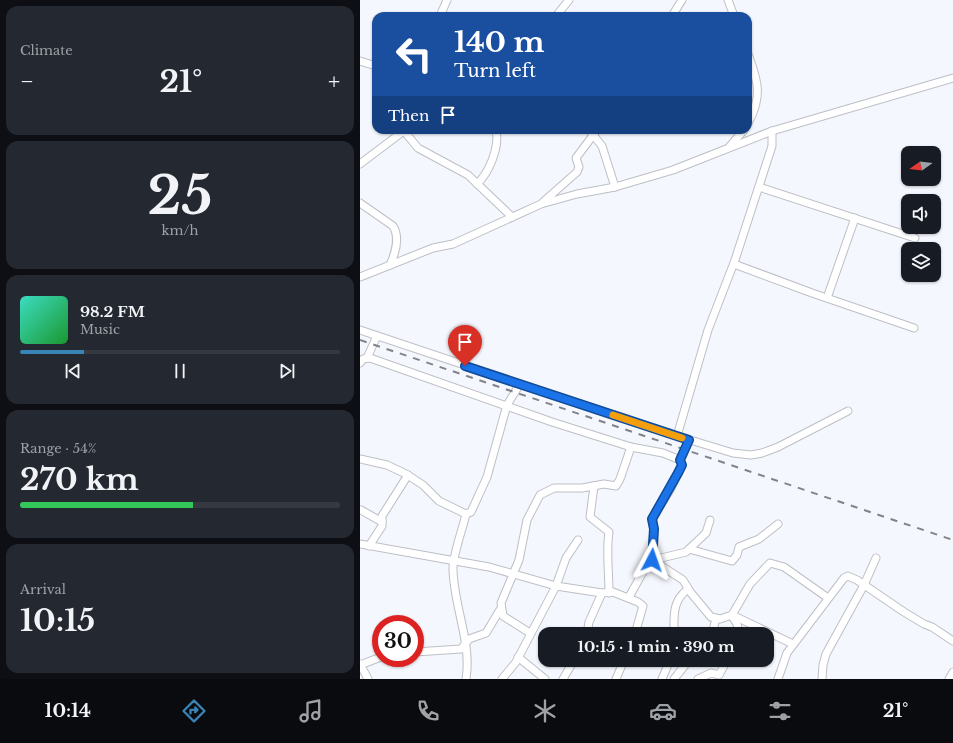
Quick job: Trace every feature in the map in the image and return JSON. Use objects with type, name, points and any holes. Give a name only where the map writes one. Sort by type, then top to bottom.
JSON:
[{"type":"street","points":[[442,12],[447,0]]},
{"type":"street","points":[[560,12],[570,0]]},
{"type":"street","points":[[674,12],[682,0]]},
{"type":"street","points":[[728,0],[732,12]]},
{"type":"street","points":[[360,61],[372,65]]},
{"type":"street","points":[[752,66],[758,85],[758,98],[752,117]]},
{"type":"street","points":[[360,277],[434,248],[453,244],[541,204],[577,194],[615,187],[673,170],[772,131],[953,78]]},
{"type":"street","points":[[676,436],[708,330],[734,264],[772,146],[772,131]]},
{"type":"street","points":[[360,164],[399,134]]},
{"type":"street","points":[[407,134],[418,148],[468,175],[512,217]]},
{"type":"street","points":[[477,184],[482,179],[492,158],[497,134]]},
{"type":"street","points":[[541,204],[577,172],[579,167],[576,158],[592,134]]},
{"type":"street","points":[[594,134],[602,146],[615,187]]},
{"type":"street","points":[[728,148],[740,134]]},
{"type":"street","points":[[759,187],[915,238]]},
{"type":"street","points":[[360,204],[393,226],[396,231],[395,250],[390,265]]},
{"type":"street","points":[[827,298],[855,218]]},
{"type":"street","points":[[734,264],[914,328]]},
{"type":"street","points":[[360,330],[676,436],[733,453],[751,455],[762,453],[778,447],[848,411]]},
{"type":"street","points":[[360,363],[367,358],[377,336]]},
{"type":"street","points":[[367,358],[631,447],[663,453],[680,460]]},
{"type":"street","points":[[466,679],[468,663],[454,584],[454,561],[466,514],[471,512],[487,477],[507,405],[520,384]]},
{"type":"street","points":[[652,560],[654,529],[652,519],[670,490],[682,465],[680,460],[689,440]]},
{"type":"street","points":[[424,651],[461,649],[465,646],[469,639],[486,633],[501,608],[504,592],[519,560],[527,520],[540,495],[554,488],[582,488],[604,484],[614,486],[618,484],[631,447]]},
{"type":"street","points":[[360,459],[387,465],[408,475],[423,485],[439,500],[466,514]]},
{"type":"street","points":[[369,546],[382,526],[382,516],[408,475]]},
{"type":"street","points":[[588,627],[589,622],[606,593],[610,565],[607,551],[609,532],[590,517],[594,486]]},
{"type":"street","points":[[360,510],[382,522]]},
{"type":"street","points":[[629,598],[646,565],[652,560],[675,556],[689,550],[706,533],[710,520]]},
{"type":"street","points":[[689,550],[732,561],[737,555],[739,547],[759,539],[778,524]]},
{"type":"street","points":[[502,679],[518,657],[556,586],[562,567],[578,540]]},
{"type":"street","points":[[360,544],[489,567],[512,575],[556,586],[606,593],[629,598],[643,606],[637,627]]},
{"type":"street","points":[[822,679],[823,665],[826,654],[864,585],[876,558]]},
{"type":"street","points":[[652,560],[683,580],[705,611],[716,619]]},
{"type":"street","points":[[732,615],[750,584],[770,563],[784,567],[828,598]]},
{"type":"street","points":[[778,679],[787,652],[844,578],[848,576],[924,624],[932,626],[953,641]]},
{"type":"street","points":[[674,627],[673,611],[676,603],[688,589]]},
{"type":"street","points":[[501,608],[503,616],[530,633]]},
{"type":"street","points":[[716,619],[732,615],[793,644]]},
{"type":"street","points":[[732,615],[738,627]]},
{"type":"street","points":[[714,627],[716,619]]},
{"type":"street","points":[[518,657],[545,679]]},
{"type":"street","points":[[368,679],[360,665],[372,661]]},
{"type":"street","points":[[563,679],[570,667]]},
{"type":"street","points":[[616,679],[621,667]]},
{"type":"street","points":[[662,679],[667,667]]},
{"type":"street","points":[[674,679],[683,667]]},
{"type":"street","points":[[698,679],[711,673],[719,676],[724,667]]},
{"type":"street","points":[[949,679],[953,672]]},
{"type":"railway","points":[[360,340],[953,540]]},
{"type":"slow traffic","points":[[613,415],[682,438]]},
{"type":"route","points":[[465,366],[689,440],[680,460],[682,465],[670,490],[652,519],[654,529],[652,560]]}]
